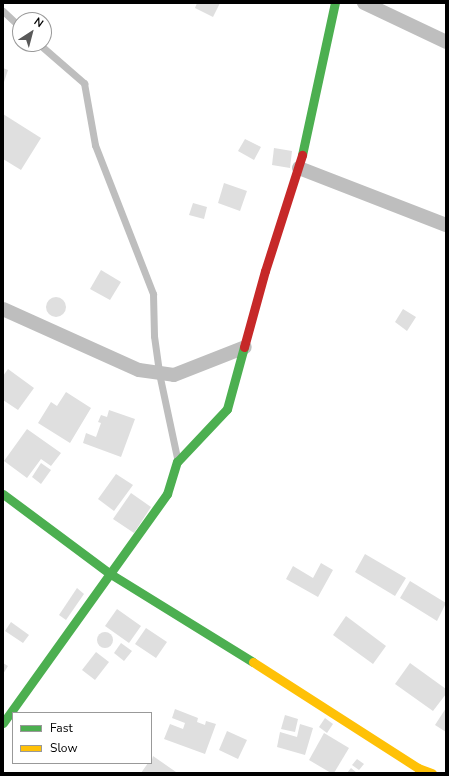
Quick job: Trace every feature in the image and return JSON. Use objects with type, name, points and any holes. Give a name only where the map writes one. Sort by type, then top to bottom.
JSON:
[{"type":"street","points":[[3,723],[167,494],[177,462],[227,409],[265,270],[299,168],[336,3]]},
{"type":"street","points":[[364,3],[446,42]]},
{"type":"street","points":[[299,168],[446,225]]},
{"type":"street","points":[[3,309],[139,370],[174,375],[245,347]]},
{"type":"street","points":[[6,499],[109,573],[223,642],[418,768],[432,773]]},
{"type":"lane","points":[[3,11],[12,19]]},
{"type":"lane","points":[[48,52],[84,83],[95,145],[153,294],[154,336],[159,373],[177,462]]},
{"type":"building","points":[[197,3],[220,3],[213,17],[195,8]]},
{"type":"building","points":[[3,68],[8,70],[3,85]]},
{"type":"building","points":[[3,114],[41,138],[21,170],[3,159]]},
{"type":"building","points":[[245,139],[261,147],[254,160],[238,151]]},
{"type":"building","points":[[274,148],[292,151],[290,168],[272,165]]},
{"type":"building","points":[[224,183],[247,191],[240,211],[218,203]]},
{"type":"building","points":[[193,203],[207,207],[204,219],[189,215]]},
{"type":"building","points":[[101,270],[121,282],[110,300],[90,289]]},
{"type":"building","points":[[56,297],[63,300],[66,307],[63,314],[56,317],[49,314],[46,307],[49,300]]},
{"type":"building","points":[[403,309],[416,317],[407,331],[395,322]]},
{"type":"building","points":[[8,369],[34,388],[18,410],[3,400],[3,376]]},
{"type":"building","points":[[66,392],[91,408],[70,443],[38,423],[51,402],[57,406]]},
{"type":"building","points":[[109,410],[135,419],[121,457],[83,443],[86,433],[96,437],[101,423],[98,422],[101,415],[107,417]]},
{"type":"building","points":[[27,429],[61,453],[51,466],[41,459],[27,478],[4,461]]},
{"type":"building","points":[[41,463],[51,470],[41,484],[32,477]]},
{"type":"building","points":[[116,474],[133,485],[114,511],[98,499]]},
{"type":"building","points":[[131,493],[151,507],[134,533],[113,519]]},
{"type":"building","points":[[365,554],[406,578],[395,596],[355,572]]},
{"type":"building","points":[[321,563],[333,570],[318,597],[286,579],[293,566],[313,578]]},
{"type":"building","points":[[410,581],[446,603],[437,621],[400,598]]},
{"type":"building","points":[[77,588],[84,594],[66,620],[59,615]]},
{"type":"building","points":[[117,609],[141,626],[129,643],[105,626]]},
{"type":"building","points":[[346,616],[386,646],[373,664],[333,635]]},
{"type":"building","points":[[11,622],[29,635],[23,643],[5,631]]},
{"type":"building","points":[[146,628],[167,642],[156,658],[135,644]]},
{"type":"building","points":[[105,632],[112,637],[113,640],[108,647],[105,648],[98,643],[97,640],[102,633]]},
{"type":"building","points":[[121,643],[132,651],[124,661],[114,653]]},
{"type":"building","points":[[96,652],[109,662],[95,680],[82,670]]},
{"type":"building","points":[[3,663],[8,666],[3,674]]},
{"type":"building","points":[[410,663],[446,689],[446,694],[433,711],[395,684]]},
{"type":"building","points":[[446,708],[446,732],[435,725]]},
{"type":"building","points":[[175,709],[198,718],[197,722],[205,725],[206,721],[216,724],[205,754],[164,739],[170,724],[183,729],[185,723],[172,718]]},
{"type":"building","points":[[285,715],[298,719],[295,732],[281,729]]},
{"type":"building","points":[[325,718],[333,724],[327,733],[319,727]]},
{"type":"building","points":[[300,724],[313,728],[305,755],[277,747],[280,732],[297,737]]},
{"type":"building","points":[[227,731],[247,740],[238,759],[219,750]]},
{"type":"building","points":[[324,733],[349,748],[334,773],[331,773],[309,760]]},
{"type":"building","points":[[153,756],[176,772],[141,773],[147,764],[152,764]]},
{"type":"building","points":[[357,759],[364,764],[359,770],[352,765]]},
{"type":"building","points":[[351,768],[357,773],[347,773]]},
{"type":"traffic: fast","points":[[302,155],[335,3]]},
{"type":"traffic: fast","points":[[3,723],[167,494],[177,462],[227,409],[244,347]]},
{"type":"traffic: fast","points":[[3,494],[109,573],[253,662]]},
{"type":"traffic: slow","points":[[253,662],[418,768],[432,773]]},
{"type":"traffic: jam","points":[[244,347],[265,271],[302,155]]}]
